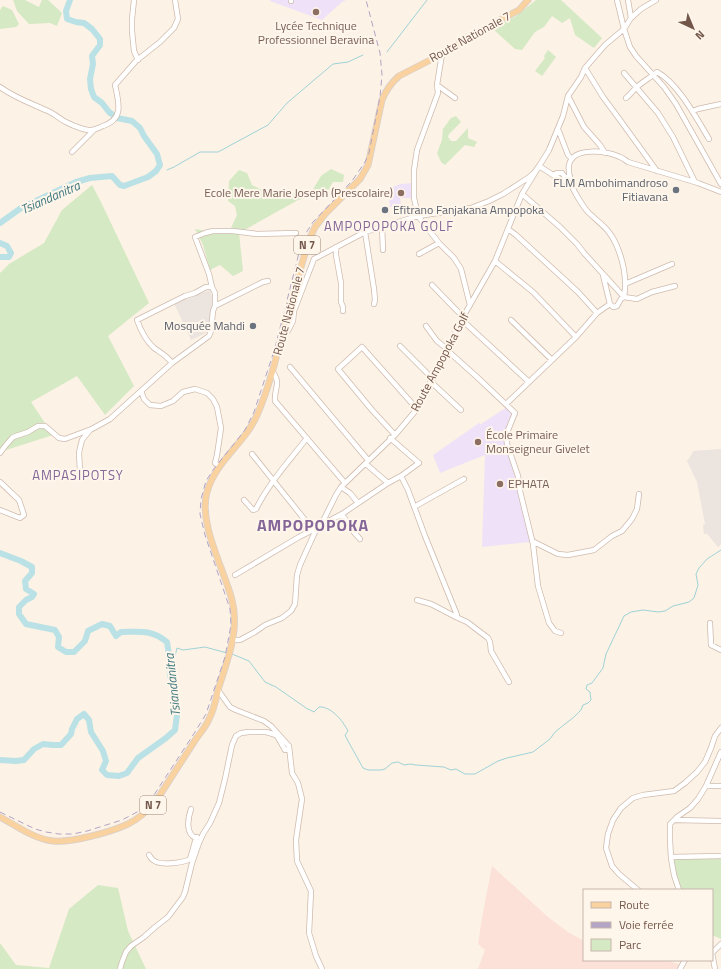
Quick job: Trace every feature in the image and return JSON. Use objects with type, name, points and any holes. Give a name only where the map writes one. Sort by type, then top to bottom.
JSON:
[{"type":"main road","name":"Route Nationale 7","points":[[232,640],[234,631],[234,614],[232,600],[209,533],[205,513],[205,502],[211,480],[219,466],[251,428],[258,414],[272,371],[309,240],[325,214],[360,179],[368,165],[382,100],[391,83],[399,76],[442,54],[518,10],[528,0]]},
{"type":"main road","name":"N 7","points":[[0,817],[37,837],[53,841],[67,841],[128,824],[142,815],[156,801],[210,719],[231,649],[232,640]]},
{"type":"street","points":[[134,0],[132,31],[134,51],[138,60]]},
{"type":"street","points":[[0,87],[8,93],[52,113],[68,123],[88,130],[94,130],[107,125],[114,121],[118,112],[119,105],[115,85],[138,60],[174,28],[178,19],[175,0]]},
{"type":"street","points":[[616,0],[630,48],[676,104],[720,177],[721,184]]},
{"type":"street","points":[[628,0],[631,18]]},
{"type":"street","points":[[283,332],[288,331],[293,320],[294,311],[314,259],[365,232],[382,226],[418,216],[472,208],[503,194],[534,173],[549,150],[558,129],[568,96],[581,77],[584,68],[604,45],[624,29],[631,18],[641,9],[656,0]]},
{"type":"street","points":[[442,54],[437,85],[438,93],[417,150],[414,170],[414,198],[418,216],[454,258],[461,269],[470,305]]},
{"type":"street","points":[[584,68],[603,97],[657,171]]},
{"type":"street","points":[[626,98],[636,87],[657,72],[663,75],[672,84],[693,111],[709,139]]},
{"type":"street","points":[[624,73],[658,113],[673,137],[695,182]]},
{"type":"street","points":[[437,85],[455,98]]},
{"type":"street","points":[[568,96],[584,127],[605,153]]},
{"type":"street","points":[[693,111],[721,104]]},
{"type":"street","points":[[558,129],[568,155],[572,159]]},
{"type":"street","points":[[72,152],[94,130]]},
{"type":"street","points":[[602,274],[610,304],[613,307],[617,306],[621,299],[624,298],[625,284],[621,260],[616,244],[610,232],[588,211],[571,185],[569,166],[572,159],[580,153],[595,151],[605,153],[619,157],[628,162],[695,182],[721,192]]},
{"type":"street","points":[[539,166],[571,185]]},
{"type":"street","name":"Route Ampopoka Golf","points":[[232,640],[240,640],[265,625],[282,618],[291,611],[295,604],[297,575],[314,531],[320,525],[341,487],[390,438],[395,435],[417,409],[448,350],[462,319],[495,261],[522,194],[539,166]]},
{"type":"street","points":[[553,175],[562,173],[565,177],[569,178],[570,176]]},
{"type":"street","points":[[522,194],[577,244],[624,298],[636,299],[655,291],[675,286]]},
{"type":"street","points":[[382,226],[383,250]]},
{"type":"street","points":[[508,229],[516,234],[578,292],[597,313]]},
{"type":"street","points":[[0,453],[13,437],[28,432],[38,426],[45,426],[59,438],[65,439],[90,430],[110,419],[172,363],[209,336],[215,306],[215,293],[195,237],[213,231],[233,231],[257,234],[296,233]]},
{"type":"street","points":[[365,232],[374,304]]},
{"type":"street","points":[[419,254],[440,243]]},
{"type":"street","points":[[336,247],[343,311]]},
{"type":"street","points":[[495,261],[533,292],[576,336]]},
{"type":"street","points":[[625,284],[672,264]]},
{"type":"street","points":[[215,306],[263,282],[268,281]]},
{"type":"street","points":[[432,285],[462,319],[529,382]]},
{"type":"street","points":[[172,363],[167,356],[152,347],[147,341],[137,320],[185,296],[206,287],[212,287]]},
{"type":"street","points":[[506,404],[576,336],[597,313],[610,304]]},
{"type":"street","points":[[512,320],[552,360]]},
{"type":"street","points":[[426,326],[437,341],[477,376],[515,413],[506,435],[507,444],[518,476],[520,491],[532,541],[538,586],[549,623],[555,631],[561,633]]},
{"type":"street","points":[[400,346],[461,410]]},
{"type":"street","points":[[395,435],[338,369],[362,347],[417,409]]},
{"type":"street","points":[[290,367],[367,462],[388,483]]},
{"type":"street","points":[[272,371],[277,377],[278,383],[275,401],[345,483]]},
{"type":"street","points":[[141,391],[144,399],[150,405],[161,406],[173,401],[183,392],[195,389],[207,393],[213,399],[217,407],[221,428],[216,463],[219,466]]},
{"type":"street","points":[[80,472],[80,448],[82,440],[90,430]]},
{"type":"street","points":[[244,500],[253,510],[256,509],[273,481],[307,438]]},
{"type":"street","points":[[320,525],[342,514],[419,463],[390,438]]},
{"type":"street","points":[[235,575],[299,537],[314,531],[252,454]]},
{"type":"street","points":[[400,476],[408,490],[457,615],[456,617]]},
{"type":"street","points":[[414,507],[464,479]]},
{"type":"street","points":[[0,482],[19,500],[24,515],[20,518],[0,510]]},
{"type":"street","points":[[341,487],[350,493],[358,503]]},
{"type":"street","points":[[532,541],[558,554],[568,555],[594,550],[612,536],[622,531],[632,519],[639,494]]},
{"type":"street","points":[[342,514],[351,529],[360,539]]},
{"type":"street","points":[[418,600],[431,604],[467,622],[488,638],[491,651],[509,682]]},
{"type":"street","points":[[710,623],[711,645],[721,650]]},
{"type":"street","points":[[218,690],[230,707],[264,721],[272,726],[288,743],[292,773],[298,783],[302,799],[296,840],[297,861],[312,891],[309,933],[316,956],[322,969]]},
{"type":"street","points":[[637,889],[612,866],[606,848],[608,834],[613,820],[621,808],[633,798],[643,795],[674,791],[685,783],[705,762],[715,736],[721,728]]},
{"type":"street","points":[[120,969],[126,952],[131,946],[144,938],[168,917],[186,892],[192,862],[203,834],[219,803],[232,745],[236,736],[241,733],[266,732],[277,736],[285,750],[290,750]]},
{"type":"street","points":[[679,889],[674,875],[671,857],[670,824],[698,799],[706,786],[721,752]]},
{"type":"street","points":[[706,786],[721,786]]},
{"type":"street","points":[[191,809],[188,817],[188,823],[191,834],[196,838]]},
{"type":"street","points":[[674,820],[721,821]]},
{"type":"street","points":[[149,855],[157,862],[172,863],[186,861],[190,859],[196,838],[203,834]]},
{"type":"street","points":[[671,857],[721,856]]},
{"type":"street","points":[[713,953],[721,944]]},
{"type":"street","points":[[713,959],[715,969]]},
{"type":"shaded area","name":"Lycée Technique Professionnel Beravina","points":[[270,0],[346,0],[322,20]]},
{"type":"shaded area","name":"Ecole Mere Marie Joseph (Prescolaire)","points":[[413,183],[413,198],[400,198],[401,205],[390,207],[388,189],[400,184]]},
{"type":"shaded area","points":[[210,290],[213,300],[210,331],[191,340],[174,303]]},
{"type":"shaded area","name":"EPHATA","points":[[507,407],[513,415],[504,437],[506,446],[491,452],[507,447],[530,542],[482,547],[485,455],[440,473],[433,455],[479,423],[481,424]]},
{"type":"shaded area","points":[[721,449],[721,544],[718,547],[707,534],[704,534],[703,525],[705,524],[697,482],[687,461],[693,451]]},
{"type":"shaded area","points":[[492,866],[548,917],[568,932],[583,940],[583,961],[670,961],[680,965],[678,969],[478,969],[485,950],[478,944]]},
{"type":"green space","points":[[13,0],[25,0],[39,7],[42,0],[48,0],[62,13],[57,26],[50,23],[29,24],[17,11]]},
{"type":"green space","points":[[536,0],[561,0],[602,38],[594,48],[575,35],[570,18],[562,23],[552,16],[544,27],[535,32],[522,50],[515,49],[492,28],[516,16]]},
{"type":"green space","points":[[3,6],[12,10],[19,24],[16,27],[0,29],[0,10]]},
{"type":"green space","points":[[548,50],[556,57],[542,76],[535,71],[545,58],[544,56]]},
{"type":"green space","points":[[456,116],[461,122],[449,134],[448,137],[451,141],[456,141],[468,128],[468,138],[477,142],[474,147],[465,145],[445,165],[441,162],[437,153],[442,140],[443,129],[451,118]]},
{"type":"green space","points":[[331,169],[344,175],[343,182],[333,182],[326,194],[298,200],[239,233],[243,271],[233,276],[220,265],[210,270],[203,245],[195,229],[219,233],[231,228],[237,215],[235,206],[228,201],[229,181],[239,170],[247,173],[252,185],[264,191],[283,190],[293,194],[312,191],[321,176]]},
{"type":"green space","points":[[92,185],[149,303],[108,336],[134,386],[105,415],[77,376],[31,402],[53,435],[0,452],[0,273],[9,264],[44,243],[62,210]]},
{"type":"green space","points":[[671,858],[721,858],[721,939],[713,935],[713,889],[679,889]]},
{"type":"green space","points":[[98,885],[118,888],[128,931],[146,969],[0,969],[0,943],[16,965],[49,968],[69,909]]},
{"type":"waterway","name":"Tsiandanitra","points":[[0,223],[21,208],[76,182],[90,178],[112,176],[120,185],[124,186],[148,177],[156,171],[160,165],[157,154],[140,128],[132,121],[117,118],[94,97],[90,79],[93,64],[92,56],[100,45],[100,39],[92,29],[84,23],[67,19],[66,11],[70,0]]},
{"type":"waterway","points":[[387,52],[427,0]]},
{"type":"waterway","points":[[167,170],[200,152],[218,152],[268,125],[287,103],[333,64],[348,62],[363,55]]},
{"type":"waterway","name":"Tsiandanitra","points":[[0,243],[7,246],[11,253],[9,257],[0,257]]},
{"type":"waterway","points":[[232,654],[249,661],[265,682],[276,687],[306,708],[314,712],[319,707],[323,707],[336,715],[348,731],[345,735],[363,768],[368,770],[381,770],[385,769],[392,763],[398,762],[404,765],[410,764],[444,767],[451,770],[456,769],[465,774],[475,774],[498,761],[533,752],[550,739],[555,732],[581,710],[583,705],[591,700],[590,692],[586,689],[587,685],[592,683],[603,668],[606,654],[624,616],[631,612],[643,610],[658,612],[665,611],[673,606],[689,602],[694,598],[698,585],[696,574],[699,568],[707,559],[721,550]]},
{"type":"waterway","name":"Tsiandanitra","points":[[0,553],[32,567],[32,573],[25,581],[26,589],[34,594],[19,607],[19,614],[26,624],[55,630],[59,637],[58,647],[66,652],[74,652],[85,641],[88,631],[102,624],[110,626],[116,636],[121,632],[145,632],[156,635],[167,642],[170,675],[177,715],[175,730],[138,758],[127,773],[119,776],[107,775],[102,770],[106,761],[103,751],[91,732],[89,720],[84,714],[77,719],[71,734],[61,745],[43,744],[34,749],[24,760],[0,760]]},
{"type":"waterway","points":[[169,655],[175,656],[177,648],[183,650],[205,647],[227,653]]},
{"type":"railway","points":[[0,812],[35,829],[59,834],[73,834],[87,831],[122,820],[139,811],[152,798],[206,714],[225,657],[231,625],[230,609],[205,535],[200,514],[201,499],[206,481],[245,430],[254,412],[275,348],[301,245],[306,233],[313,222],[352,181],[365,162],[369,153],[380,97],[382,75],[380,53],[366,0]]},
{"type":"place","name":"Lycée Technique Professionnel Beravina","points":[[316,12]]},
{"type":"place","name":"FLM Ambohimandroso Fitiavana","points":[[676,190]]},
{"type":"place","name":"Ecole Mere Marie Joseph (Prescolaire)","points":[[401,193]]},
{"type":"place","name":"Efitrano Fanjakana Ampopoka","points":[[385,210]]},
{"type":"place","name":"Mosquée Mahdi","points":[[253,326]]},
{"type":"place","name":"École Primaire Monseigneur Givelet","points":[[478,442]]},
{"type":"place","name":"EPHATA","points":[[500,484]]},
{"type":"district","name":"AMPOPOPOKA GOLF","points":[[389,226]]},
{"type":"district","name":"AMPASIPOTSY","points":[[78,475]]},
{"type":"district","name":"AMPOPOPOKA","points":[[313,525]]}]
